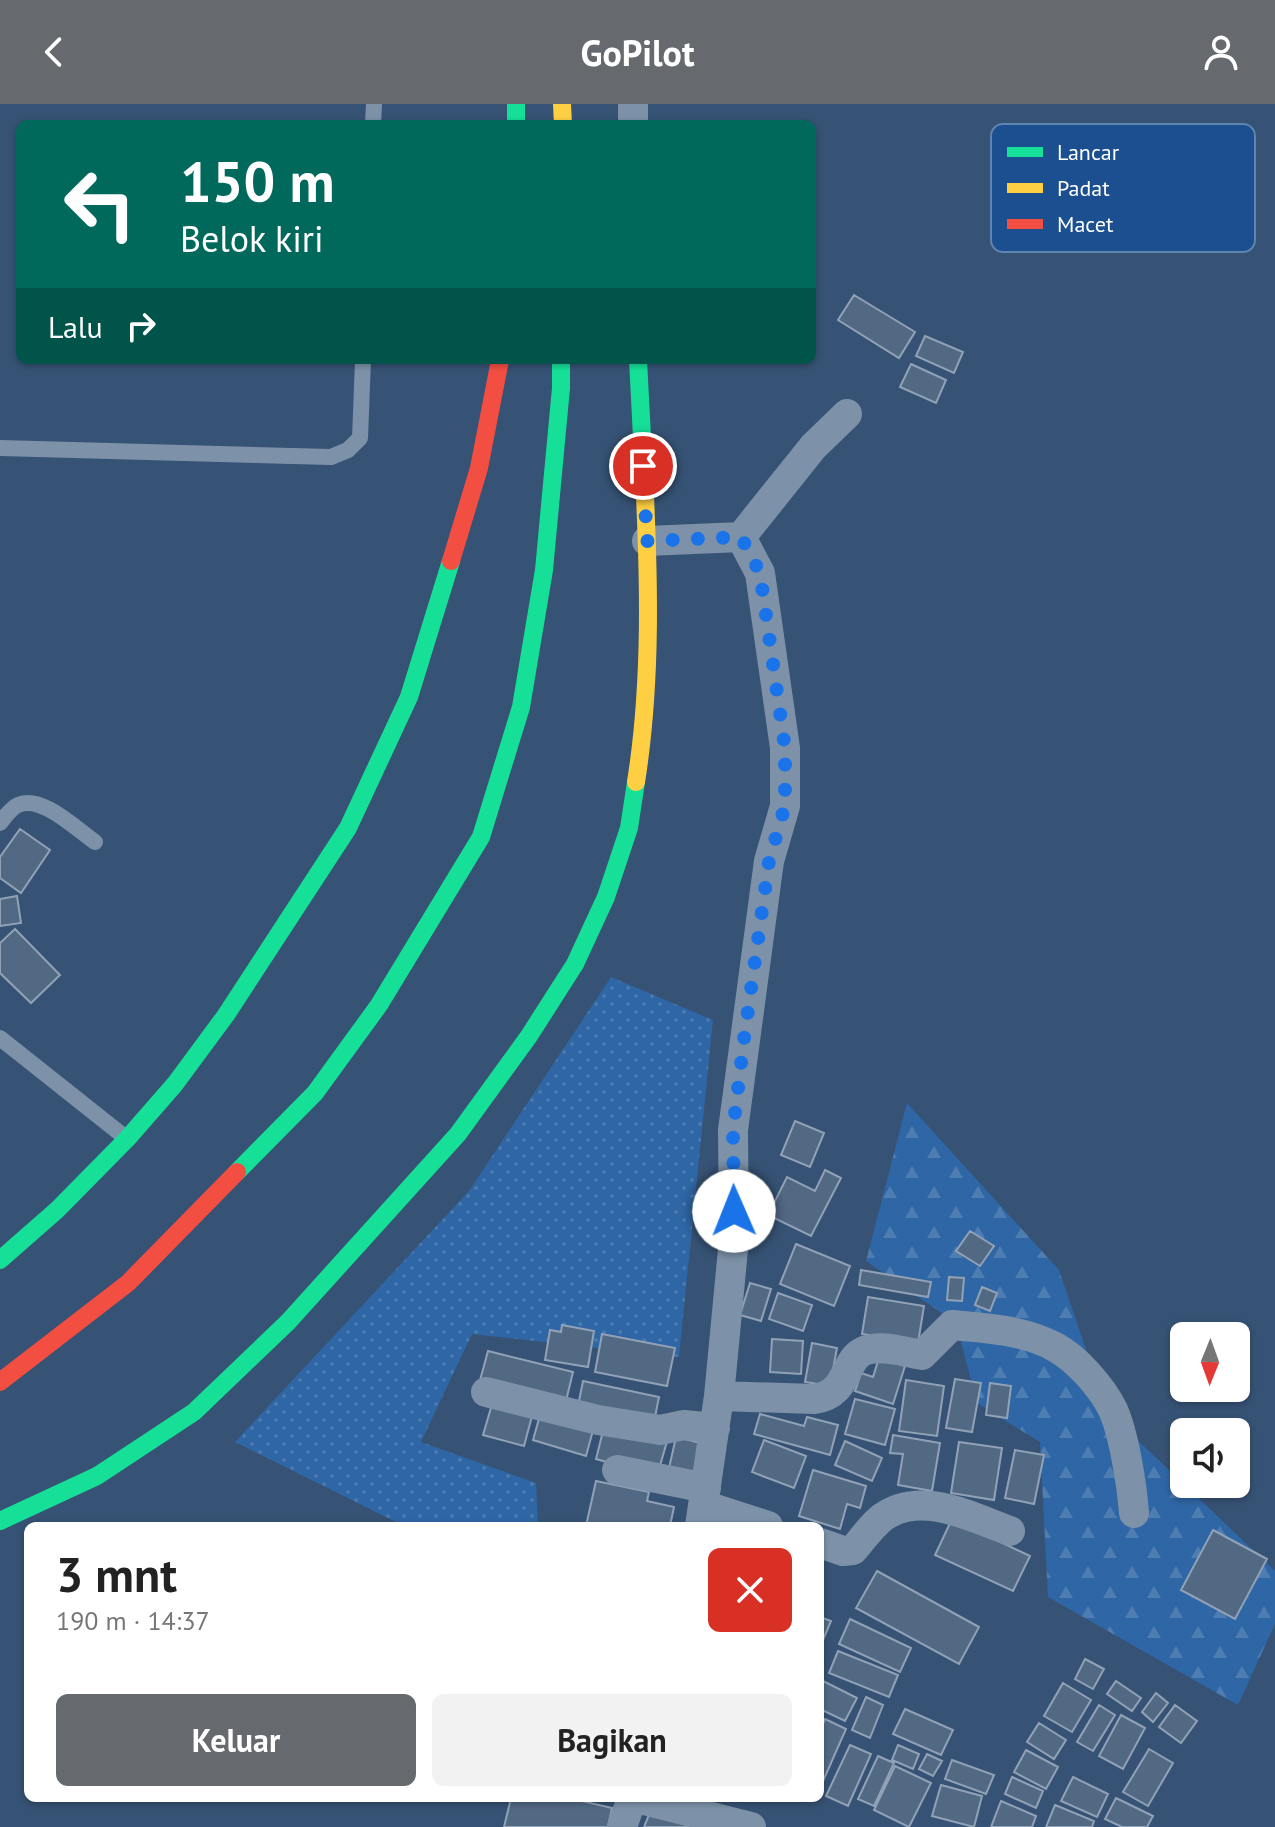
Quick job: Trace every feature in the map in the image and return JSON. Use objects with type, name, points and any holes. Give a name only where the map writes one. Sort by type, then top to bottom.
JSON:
[{"type":"main road","points":[[0,1260],[57,1210],[127,1139],[175,1084],[226,1015],[348,828],[409,697],[479,468],[499,364]]},
{"type":"main road","points":[[0,1382],[128,1283],[315,1093],[379,1005],[481,837],[523,691],[544,570],[561,364]]},
{"type":"main road","points":[[0,1521],[97,1476],[194,1412],[288,1322],[458,1134],[529,1036],[575,964],[606,897],[629,828],[645,726],[647,541],[638,364]]},
{"type":"street","points":[[647,541],[741,537],[813,447],[847,414]]},
{"type":"street","points":[[703,1506],[719,1396],[734,1239],[733,1130],[769,861],[785,806],[785,748],[760,573],[741,537]]},
{"type":"street","points":[[719,1396],[827,1397],[835,1392],[859,1354],[868,1349],[885,1348],[922,1355],[952,1325],[997,1328],[1054,1346],[1081,1365],[1113,1410],[1130,1478],[1134,1513]]},
{"type":"street","points":[[486,1392],[613,1423],[660,1430],[684,1425],[715,1428]]},
{"type":"street","points":[[617,1470],[703,1506],[755,1522]]},
{"type":"street","points":[[824,1544],[843,1551],[853,1550],[881,1519],[896,1510],[912,1506],[949,1509],[1010,1531]]},
{"type":"street","points":[[622,1827],[632,1802]]},
{"type":"street","points":[[650,1802],[751,1827]]},
{"type":"lane","points":[[0,448],[331,457],[348,450],[360,438],[363,364]]},
{"type":"lane","points":[[0,823],[15,806],[27,802],[41,803],[95,842]]},
{"type":"lane","points":[[0,1038],[127,1139]]},
{"type":"green space","points":[[611,977],[713,1020],[679,1357],[472,1334],[421,1442],[536,1483],[538,1522],[396,1522],[235,1442],[469,1191]]},
{"type":"green space","points":[[907,1103],[1059,1270],[1107,1411],[1170,1471],[1170,1498],[1198,1498],[1275,1571],[1275,1624],[1238,1705],[1048,1597],[1040,1442],[977,1403],[956,1323],[866,1261]]},
{"type":"building","points":[[854,295],[915,332],[899,358],[838,320]]},
{"type":"building","points":[[925,336],[963,352],[954,373],[916,356]]},
{"type":"building","points":[[911,364],[946,380],[936,403],[900,387]]},
{"type":"building","points":[[20,829],[50,850],[21,893],[0,878],[0,857]]},
{"type":"building","points":[[17,896],[21,923],[0,926],[0,899]]},
{"type":"building","points":[[15,929],[60,975],[31,1003],[0,973],[0,943]]},
{"type":"building","points":[[795,1121],[824,1133],[810,1167],[781,1155]]},
{"type":"building","points":[[825,1170],[841,1178],[811,1236],[768,1215],[787,1177],[815,1191]]},
{"type":"building","points":[[970,1231],[994,1246],[980,1266],[956,1251]]},
{"type":"building","points":[[796,1244],[850,1266],[834,1306],[780,1284]]},
{"type":"building","points":[[861,1270],[931,1282],[928,1297],[859,1285]]},
{"type":"building","points":[[949,1277],[964,1278],[962,1301],[947,1300]]},
{"type":"building","points":[[750,1283],[771,1289],[761,1321],[740,1315]]},
{"type":"building","points":[[982,1287],[997,1293],[990,1311],[975,1305]]},
{"type":"building","points":[[778,1293],[812,1305],[803,1331],[769,1319]]},
{"type":"building","points":[[868,1297],[924,1306],[918,1343],[862,1334]]},
{"type":"building","points":[[562,1325],[594,1331],[588,1367],[545,1360],[550,1330],[561,1332]]},
{"type":"building","points":[[602,1334],[675,1348],[667,1386],[595,1372]]},
{"type":"building","points":[[772,1339],[803,1341],[801,1374],[770,1372]]},
{"type":"building","points":[[812,1343],[837,1348],[830,1386],[805,1382]]},
{"type":"building","points":[[488,1351],[573,1372],[565,1405],[479,1384]]},
{"type":"building","points":[[879,1358],[905,1366],[893,1404],[855,1391],[861,1373],[873,1377]]},
{"type":"building","points":[[955,1379],[981,1383],[972,1432],[946,1428]]},
{"type":"building","points":[[906,1380],[944,1386],[937,1436],[899,1431]]},
{"type":"building","points":[[583,1381],[659,1397],[653,1427],[577,1411]]},
{"type":"building","points":[[990,1383],[1011,1386],[1007,1418],[986,1415]]},
{"type":"building","points":[[495,1394],[535,1405],[524,1446],[483,1435]]},
{"type":"building","points":[[855,1399],[895,1409],[885,1445],[845,1434]]},
{"type":"building","points":[[542,1408],[595,1423],[586,1456],[533,1440]]},
{"type":"building","points":[[760,1414],[804,1426],[807,1417],[838,1425],[830,1455],[754,1434]]},
{"type":"building","points":[[605,1423],[668,1438],[657,1476],[596,1459]]},
{"type":"building","points":[[893,1435],[940,1443],[932,1491],[898,1485],[903,1454],[890,1453]]},
{"type":"building","points":[[676,1437],[705,1444],[696,1483],[667,1477]]},
{"type":"building","points":[[764,1440],[806,1456],[794,1488],[752,1472]]},
{"type":"building","points":[[845,1441],[882,1458],[872,1481],[835,1465]]},
{"type":"building","points":[[959,1442],[1002,1448],[994,1500],[951,1493]]},
{"type":"building","points":[[1015,1450],[1044,1455],[1034,1504],[1005,1498]]},
{"type":"building","points":[[813,1470],[866,1486],[860,1508],[847,1504],[840,1529],[799,1516]]},
{"type":"building","points":[[596,1481],[649,1492],[647,1501],[674,1507],[671,1522],[587,1522]]},
{"type":"building","points":[[952,1519],[1030,1556],[1013,1591],[935,1555]]},
{"type":"building","points":[[1213,1530],[1267,1559],[1235,1619],[1181,1590]]},
{"type":"building","points":[[877,1571],[979,1627],[959,1664],[856,1608]]},
{"type":"building","points":[[824,1618],[831,1621],[824,1638]]},
{"type":"building","points":[[850,1619],[911,1648],[900,1672],[839,1644]]},
{"type":"building","points":[[838,1651],[898,1675],[889,1697],[829,1673]]},
{"type":"building","points":[[1085,1659],[1104,1669],[1093,1689],[1075,1679]]},
{"type":"building","points":[[1116,1681],[1141,1698],[1132,1711],[1107,1694]]},
{"type":"building","points":[[824,1682],[857,1698],[845,1721],[824,1711]]},
{"type":"building","points":[[1063,1683],[1091,1700],[1072,1732],[1044,1716]]},
{"type":"building","points":[[1156,1693],[1168,1703],[1153,1722],[1142,1712]]},
{"type":"building","points":[[866,1697],[883,1705],[870,1738],[852,1730]]},
{"type":"building","points":[[1099,1705],[1115,1715],[1093,1751],[1077,1742]]},
{"type":"building","points":[[1175,1705],[1197,1721],[1181,1743],[1159,1727]]},
{"type":"building","points":[[905,1709],[953,1730],[941,1755],[893,1734]]},
{"type":"building","points":[[1121,1715],[1145,1728],[1123,1769],[1099,1756]]},
{"type":"building","points":[[825,1719],[846,1729],[824,1779]]},
{"type":"building","points":[[1039,1723],[1066,1740],[1054,1759],[1027,1742]]},
{"type":"building","points":[[850,1745],[871,1754],[848,1806],[826,1796]]},
{"type":"building","points":[[898,1745],[919,1754],[913,1769],[892,1760]]},
{"type":"building","points":[[1149,1749],[1173,1763],[1148,1806],[1123,1792]]},
{"type":"building","points":[[1026,1750],[1058,1767],[1046,1789],[1014,1772]]},
{"type":"building","points":[[927,1754],[942,1761],[933,1776],[919,1769]]},
{"type":"building","points":[[878,1756],[894,1763],[874,1806],[858,1799]]},
{"type":"building","points":[[952,1760],[994,1775],[986,1794],[945,1779]]},
{"type":"building","points":[[895,1766],[931,1783],[909,1827],[874,1810]]},
{"type":"building","points":[[1012,1777],[1043,1791],[1036,1808],[1005,1794]]},
{"type":"building","points":[[1073,1777],[1108,1794],[1097,1817],[1061,1801]]},
{"type":"building","points":[[941,1785],[982,1796],[974,1827],[932,1816]]},
{"type":"building","points":[[1116,1798],[1153,1816],[1147,1827],[1122,1827],[1105,1819]]},
{"type":"building","points":[[1001,1801],[1036,1816],[1032,1827],[991,1827]]},
{"type":"building","points":[[510,1802],[586,1802],[612,1808],[608,1827],[504,1827]]},
{"type":"building","points":[[1055,1805],[1094,1821],[1092,1827],[1046,1827]]},
{"type":"building","points":[[651,1810],[691,1827],[644,1827]]},
{"type":"traffic: fast","points":[[516,104],[516,120]]},
{"type":"traffic: fast","points":[[237,1172],[315,1093],[379,1005],[481,837],[521,707],[544,570],[561,364]]},
{"type":"traffic: fast","points":[[638,364],[644,475]]},
{"type":"traffic: fast","points":[[0,1260],[57,1210],[127,1139],[175,1084],[226,1015],[348,828],[409,697],[451,561]]},
{"type":"traffic: fast","points":[[0,1521],[97,1476],[194,1412],[288,1322],[458,1134],[529,1036],[575,964],[606,897],[629,828],[636,782]]},
{"type":"traffic: slow","points":[[562,104],[563,120]]},
{"type":"traffic: slow","points":[[636,782],[647,667],[644,475]]},
{"type":"traffic: jam","points":[[451,561],[479,468],[499,364]]},
{"type":"traffic: jam","points":[[0,1382],[128,1283],[237,1172]]},
{"type":"route","points":[[643,466],[647,541],[741,537],[760,573],[785,748],[785,806],[769,861],[733,1130],[734,1211]]}]
